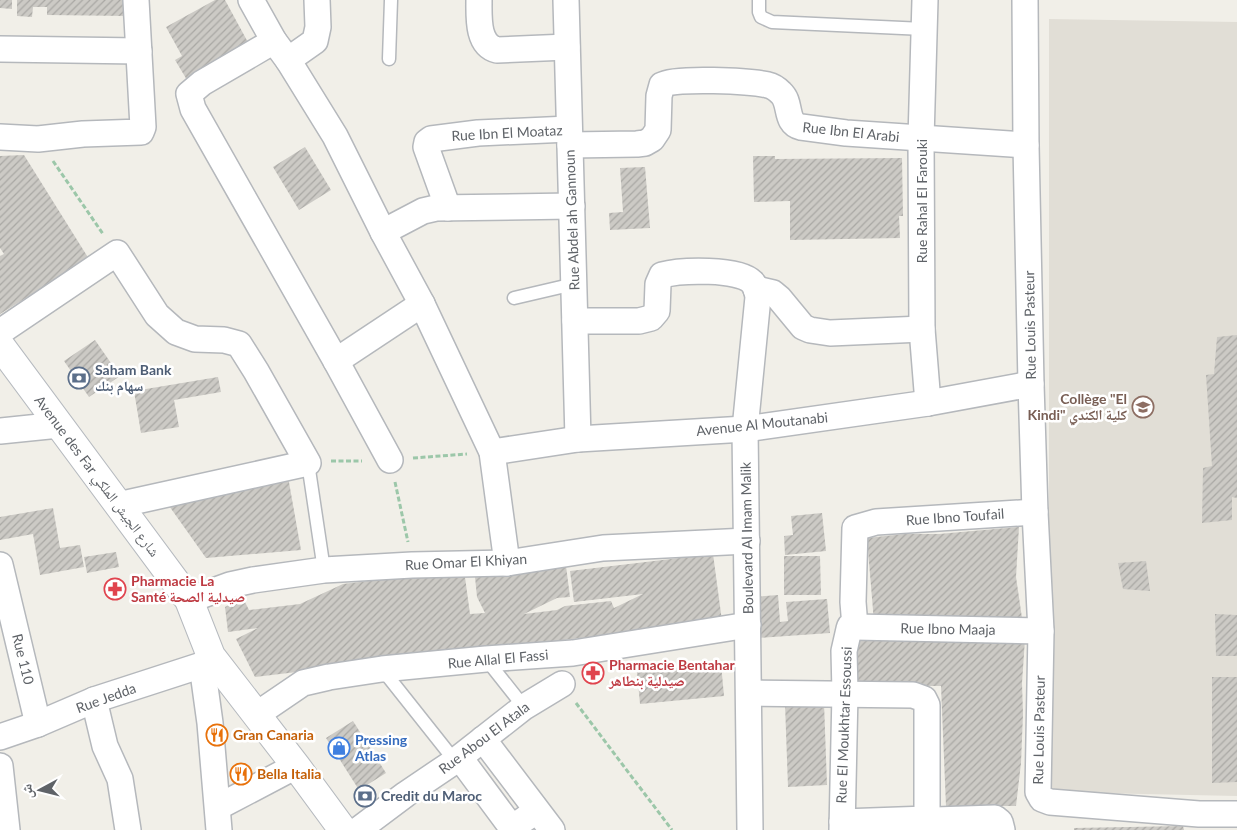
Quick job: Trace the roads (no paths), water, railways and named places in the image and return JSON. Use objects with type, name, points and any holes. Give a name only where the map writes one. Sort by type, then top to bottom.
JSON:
[{"type":"main road","name":"Avenue des Far شارع الجيش الملكي","points":[[0,346],[188,600],[206,661],[256,714],[343,830]]},
{"type":"street","points":[[0,136],[38,139],[83,134],[141,132],[143,127],[136,0]]},
{"type":"street","points":[[250,0],[335,136],[382,232],[422,304],[492,452],[507,563]]},
{"type":"street","points":[[317,0],[318,27],[315,40],[281,51],[202,83],[189,94],[193,109],[336,360],[390,460]]},
{"type":"street","name":"Rue Abdel ah Gannoun","points":[[566,0],[578,439]]},
{"type":"street","name":"Rue Rahal El Farouki","points":[[925,0],[921,139],[922,329],[928,403]]},
{"type":"street","name":"Rue Louis Pasteur","points":[[1025,0],[1031,384],[1041,631],[1038,792],[1042,799],[1050,802],[1199,822]]},
{"type":"street","points":[[479,5],[482,37],[484,42],[492,48],[567,47]]},
{"type":"street","points":[[0,48],[139,51]]},
{"type":"street","name":"Rue Ibn El Arabi","points":[[570,137],[637,144],[650,141],[655,137],[658,130],[659,96],[662,86],[672,81],[693,80],[771,86],[784,97],[791,121],[801,128],[823,132],[1026,145]]},
{"type":"street","name":"Rue Ibn El Moataz","points":[[448,208],[426,147],[427,142],[431,139],[444,136],[506,131],[570,137]]},
{"type":"street","points":[[382,232],[423,212],[436,208],[572,206]]},
{"type":"street","points":[[0,332],[116,253],[157,316],[176,332],[195,339],[224,340],[239,344],[308,463],[118,505]]},
{"type":"street","points":[[575,321],[646,320],[654,316],[657,311],[658,284],[662,276],[676,272],[719,272],[739,275],[752,282],[756,289],[773,293],[803,327],[810,330],[830,333],[922,329]]},
{"type":"street","name":"Boulevard Al Imam Malik","points":[[750,830],[745,429],[758,297],[756,289]]},
{"type":"street","points":[[336,360],[422,304]]},
{"type":"street","name":"Avenue Al Moutanabi","points":[[492,452],[578,439],[745,429],[928,403],[1031,384]]},
{"type":"street","points":[[0,431],[58,425]]},
{"type":"street","name":"Rue Ibno Toufail","points":[[876,522],[1035,512]]},
{"type":"street","name":"Rue El Moukhtar Essoussi","points":[[842,826],[844,651],[848,629],[850,626],[856,627],[853,602],[855,528],[876,522]]},
{"type":"street","name":"Rue Omar El Khiyan","points":[[188,600],[230,585],[324,570],[412,565],[507,563],[603,548],[747,541]]},
{"type":"street","name":"Rue 110","points":[[0,565],[7,626],[38,724]]},
{"type":"street","name":"Rue Allal El Fassi","points":[[256,714],[303,683],[329,677],[382,669],[572,653],[748,625]]},
{"type":"street","name":"Rue Ibno Maaja","points":[[856,627],[1041,631]]},
{"type":"street","points":[[206,661],[218,818],[296,766]]},
{"type":"street","name":"Rue Jedda","points":[[0,737],[38,724],[94,700],[206,661]]},
{"type":"street","name":"Rue Abou El Atala","points":[[358,830],[457,759],[524,707],[562,684]]},
{"type":"street","points":[[749,693],[845,693],[913,695],[924,698],[927,705],[933,823]]},
{"type":"street","points":[[94,700],[105,746],[120,779],[128,830]]},
{"type":"street","points":[[483,739],[552,830]]},
{"type":"street","points":[[457,759],[510,824],[516,825],[532,814],[534,807]]},
{"type":"street","points":[[0,766],[7,830]]},
{"type":"street","points":[[1199,822],[1237,814]]},
{"type":"street","points":[[842,826],[933,823],[995,818],[1000,822],[1002,830]]},
{"type":"lane","points":[[389,59],[391,0]]},
{"type":"lane","points":[[759,0],[760,17],[772,22],[924,28]]},
{"type":"lane","points":[[514,298],[574,284]]},
{"type":"lane","points":[[308,463],[324,570]]},
{"type":"lane","points":[[486,659],[524,707]]},
{"type":"lane","points":[[382,669],[457,759]]},
{"type":"place","name":"Saham Bank سهام بنك","points":[[79,378]]},
{"type":"place","name":"Collège \"El Kindi\" كلية الكندي","points":[[1143,407]]},
{"type":"place","name":"Pharmacie La Santé صيدلية الصحة","points":[[115,589]]},
{"type":"place","name":"Pharmacie Bentahar صيدلية بنطاهر","points":[[593,673]]},
{"type":"place","name":"Gran Canaria","points":[[217,735]]},
{"type":"place","name":"Pressing Atlas","points":[[339,748]]},
{"type":"place","name":"Bella Italia","points":[[241,774]]},
{"type":"place","name":"Credit du Maroc","points":[[365,796]]}]
